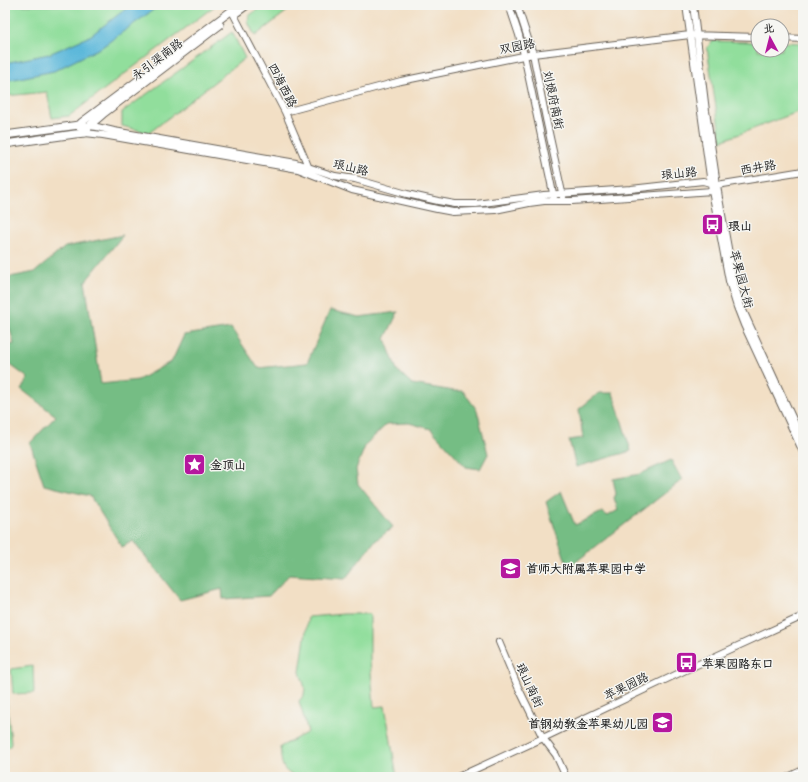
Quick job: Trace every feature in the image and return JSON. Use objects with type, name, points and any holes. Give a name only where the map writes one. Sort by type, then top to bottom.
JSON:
[{"type":"main road","name":"永引渠南路","points":[[5,135],[79,125],[239,5]]},
{"type":"main road","name":"永引渠南路","points":[[85,133],[89,126],[103,114],[247,5]]},
{"type":"main road","name":"刘娘府南街","points":[[509,5],[524,56],[554,198]]},
{"type":"main road","name":"刘娘府南街","points":[[517,5],[533,54],[563,198]]},
{"type":"main road","name":"苹果园大街","points":[[686,5],[710,182],[728,281],[744,325],[803,452]]},
{"type":"main road","name":"苹果园大街","points":[[693,5],[717,185],[738,298],[803,441]]},
{"type":"main road","name":"四海西路","points":[[234,15],[284,112],[308,166]]},
{"type":"main road","name":"双园路","points":[[284,112],[402,81],[533,54],[690,35],[750,37]]},
{"type":"main road","points":[[790,38],[803,38]]},
{"type":"main road","name":"琅山路","points":[[79,125],[296,163],[335,176],[355,179],[408,194],[455,204],[476,204],[516,198],[563,198],[703,181],[717,185]]},
{"type":"main road","points":[[79,125],[85,133]]},
{"type":"main road","name":"琅山路","points":[[85,133],[298,169],[352,190],[453,212],[495,210],[554,198]]},
{"type":"main road","points":[[5,144],[85,133]]},
{"type":"main road","name":"西井路","points":[[717,185],[803,171]]},
{"type":"main road","points":[[712,191],[717,185]]},
{"type":"main road","name":"琅山路","points":[[563,198],[572,201],[712,191]]},
{"type":"main road","name":"苹果园路","points":[[458,777],[803,616]]},
{"type":"main road","name":"琅山南街","points":[[499,642],[518,687],[544,738],[556,755],[566,777]]},
{"type":"main road","points":[[788,777],[803,770]]},
{"type":"green space","points":[[5,5],[216,5],[69,116],[52,118],[47,92],[5,96]]},
{"type":"green space","points":[[263,5],[295,5],[255,36],[248,22],[249,16]]},
{"type":"green space","points":[[232,32],[245,58],[149,133],[122,126],[122,112]]},
{"type":"green space","points":[[712,41],[750,42],[750,58],[790,58],[790,42],[803,43],[803,110],[721,141],[707,48]]},
{"type":"green space","points":[[123,235],[85,282],[101,384],[138,380],[172,361],[184,335],[231,328],[258,368],[307,363],[330,310],[359,317],[398,312],[385,339],[397,370],[412,384],[454,391],[463,391],[477,410],[488,454],[480,469],[466,467],[431,429],[409,423],[387,424],[366,444],[356,469],[358,484],[393,527],[374,542],[345,579],[289,575],[269,596],[223,599],[222,589],[180,600],[133,541],[122,547],[90,496],[44,485],[30,443],[56,416],[21,389],[28,378],[5,361],[5,346],[14,344],[5,312],[5,278],[35,272],[65,247]]},
{"type":"green space","points":[[599,393],[613,393],[631,451],[576,467],[569,440],[583,438],[579,409]]},
{"type":"green space","points":[[671,460],[682,480],[568,568],[546,502],[561,491],[575,525],[602,512],[608,516],[618,510],[614,498],[616,494],[613,479],[640,474]]},
{"type":"green space","points":[[344,614],[370,614],[370,660],[374,707],[385,706],[397,777],[296,777],[284,769],[280,747],[308,732],[299,701],[304,695],[305,688],[300,672],[308,617]]},
{"type":"green space","points":[[33,666],[34,693],[13,694],[11,669]]},
{"type":"green space","points":[[5,684],[11,743],[5,750]]},
{"type":"water","points":[[131,5],[160,5],[102,47],[54,71],[5,81],[5,63],[49,54],[90,36]]},
{"type":"place","name":"琅山","points":[[713,225]]},
{"type":"place","name":"金顶山","points":[[194,464]]},
{"type":"place","name":"首师大附属苹果园中学","points":[[511,568]]},
{"type":"place","name":"苹果园路东口","points":[[687,663]]},
{"type":"place","name":"首钢幼教金苹果幼儿园","points":[[663,723]]}]
